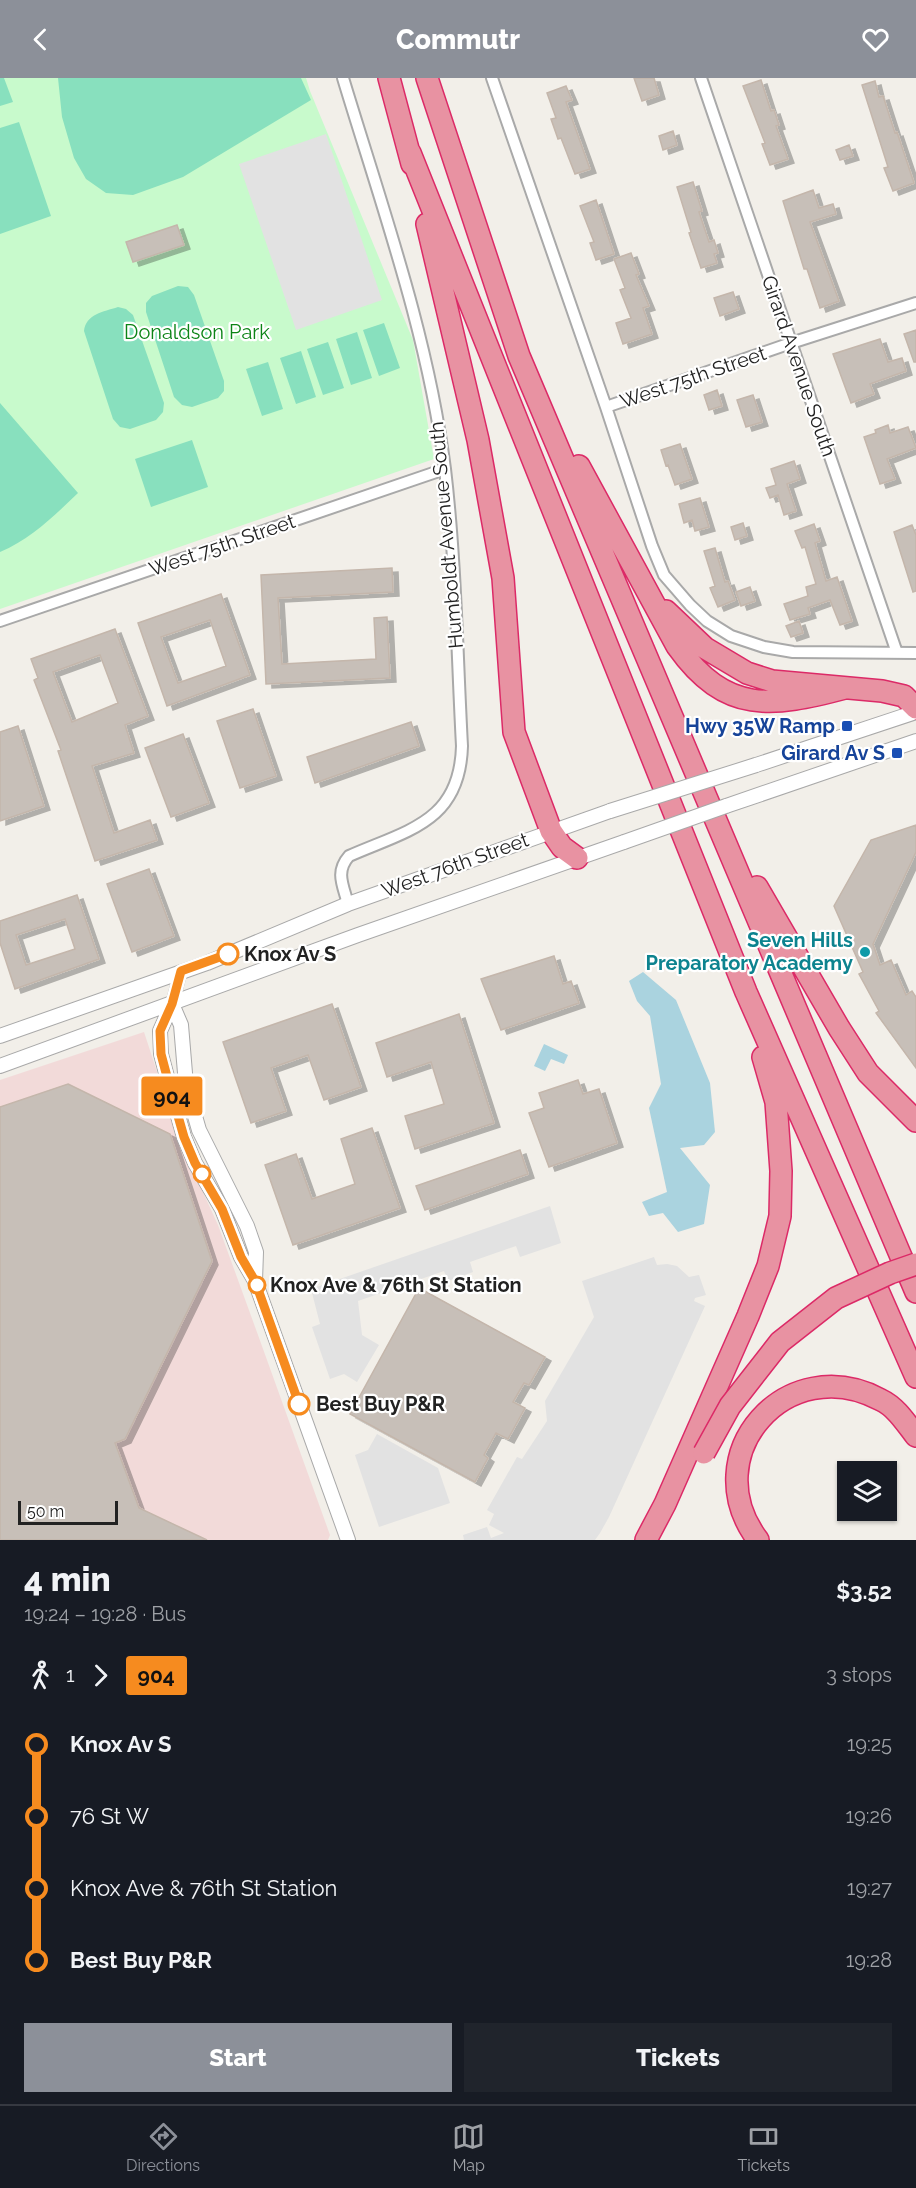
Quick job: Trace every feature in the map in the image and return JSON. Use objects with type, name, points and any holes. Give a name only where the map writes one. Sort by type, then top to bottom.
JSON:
[{"type":"highway","points":[[388,78],[410,153],[478,440],[503,578],[514,732],[551,831],[562,847],[577,858]]},
{"type":"highway","points":[[427,78],[519,356],[916,1292]]},
{"type":"highway","points":[[410,153],[746,992],[916,1377]]},
{"type":"highway","points":[[519,356],[677,646],[708,682],[730,694],[748,699],[776,702],[801,700],[846,688],[882,691],[904,696],[916,710]]},
{"type":"highway","points":[[712,810],[838,1028],[868,1073],[916,1121]]},
{"type":"highway","points":[[648,1537],[748,1316],[768,1266],[780,1216],[781,1171],[776,1102],[746,992]]},
{"type":"highway","points":[[648,1537],[667,1527],[730,1406],[780,1342],[836,1298],[890,1273],[916,1264]]},
{"type":"highway","points":[[758,1540],[746,1521],[739,1500],[738,1476],[741,1454],[750,1432],[765,1412],[780,1400],[821,1387],[844,1387],[864,1392],[883,1401],[901,1416],[916,1436]]},
{"type":"street","name":"Humboldt Avenue South","points":[[343,78],[420,338],[445,469],[462,746],[461,768],[456,785],[438,811],[424,822],[349,856],[342,865],[340,873],[348,904]]},
{"type":"street","points":[[492,78],[658,562],[674,587],[707,621],[730,636],[764,647],[792,652],[916,653]]},
{"type":"street","name":"Girard Avenue South","points":[[701,78],[897,653]]},
{"type":"street","name":"West 75th Street","points":[[606,407],[791,343],[916,303]]},
{"type":"street","name":"West 75th Street","points":[[0,621],[445,469]]},
{"type":"street","name":"West 76th Street","points":[[0,1036],[207,963],[348,904],[551,831],[756,765],[916,710]]},
{"type":"street","name":"West 76th Street","points":[[0,1066],[358,935],[916,741]]},
{"type":"street","points":[[181,971],[172,1004],[160,1031],[161,1054],[172,1098],[195,1163],[222,1209],[241,1257],[255,1281],[348,1540]]},
{"type":"street","points":[[172,1004],[181,1025],[186,1085],[199,1130],[247,1226],[256,1252],[255,1281]]},
{"type":"shaded area","points":[[326,134],[382,300],[296,330],[239,164]]},
{"type":"shaded area","points":[[144,1032],[180,1142],[218,1225],[258,1335],[330,1535],[328,1540],[0,1540],[0,1080]]},
{"type":"shaded area","points":[[550,1206],[561,1243],[520,1257],[516,1246],[470,1262],[473,1272],[448,1281],[444,1271],[358,1301],[362,1335],[379,1345],[357,1382],[344,1374],[330,1379],[312,1327],[320,1324],[311,1289]]},
{"type":"shaded area","points":[[654,1257],[657,1265],[677,1266],[689,1277],[699,1275],[706,1295],[695,1298],[694,1301],[705,1306],[600,1533],[595,1540],[464,1540],[463,1535],[487,1527],[491,1538],[504,1533],[489,1525],[494,1514],[487,1510],[517,1457],[522,1459],[547,1421],[545,1401],[594,1317],[582,1281]]},
{"type":"shaded area","points":[[377,1434],[438,1468],[450,1503],[379,1527],[355,1455],[368,1450]]},
{"type":"green space","name":"Donaldson Park","points":[[0,78],[306,78],[413,340],[434,459],[0,609]]},
{"type":"green space","points":[[0,78],[4,78],[13,102],[0,106]]},
{"type":"green space","points":[[58,78],[301,78],[311,100],[183,177],[133,195],[106,193],[86,179],[74,158],[62,117]]},
{"type":"green space","points":[[19,122],[51,216],[0,234],[0,128]]},
{"type":"green space","points":[[178,286],[188,287],[194,295],[224,381],[224,391],[218,398],[192,407],[182,405],[174,397],[146,312],[146,303],[152,296]]},
{"type":"green space","points":[[118,307],[126,309],[133,315],[164,403],[163,412],[156,420],[130,429],[120,427],[113,419],[84,331],[85,325],[92,317]]},
{"type":"green space","points":[[384,323],[400,368],[379,376],[363,330]]},
{"type":"green space","points":[[357,332],[372,378],[351,385],[336,339]]},
{"type":"green space","points":[[328,342],[344,388],[323,395],[307,349]]},
{"type":"green space","points":[[301,351],[316,397],[296,404],[280,358]]},
{"type":"green space","points":[[268,362],[283,409],[262,416],[246,369]]},
{"type":"green space","points":[[0,403],[78,493],[32,534],[0,552]]},
{"type":"green space","points":[[192,440],[208,487],[151,507],[135,459]]},
{"type":"water","points":[[643,972],[676,1000],[710,1083],[715,1132],[704,1145],[680,1148],[710,1185],[704,1224],[678,1232],[663,1213],[649,1216],[642,1202],[667,1192],[649,1108],[661,1084],[650,1016],[637,1001],[629,981]]},
{"type":"water","points":[[544,1044],[568,1055],[564,1064],[551,1059],[545,1071],[534,1066]]},
{"type":"building","points":[[634,78],[654,78],[659,95],[642,101]]},
{"type":"building","points":[[761,80],[771,111],[774,110],[779,125],[776,126],[788,159],[770,165],[762,144],[765,143],[743,86]]},
{"type":"building","points":[[875,81],[879,97],[883,96],[895,133],[897,132],[914,183],[893,191],[884,168],[888,167],[862,85]]},
{"type":"building","points":[[566,86],[572,100],[566,102],[590,169],[575,174],[551,119],[556,118],[547,93]]},
{"type":"building","points":[[673,131],[677,145],[663,150],[659,136]]},
{"type":"building","points":[[849,145],[853,156],[840,160],[836,150]]},
{"type":"building","points":[[693,182],[702,211],[699,212],[709,242],[714,240],[718,253],[714,254],[717,263],[701,268],[677,187]]},
{"type":"building","points":[[813,190],[819,208],[833,204],[836,214],[810,222],[839,301],[820,308],[807,269],[804,269],[783,201]]},
{"type":"building","points":[[596,200],[614,254],[596,260],[590,243],[594,242],[580,206]]},
{"type":"building","points":[[177,225],[184,245],[133,262],[126,242]]},
{"type":"building","points":[[631,253],[639,274],[636,275],[649,306],[643,308],[652,334],[623,344],[616,323],[631,318],[620,290],[625,288],[614,259]]},
{"type":"building","points":[[733,292],[739,309],[720,316],[714,298]]},
{"type":"building","points":[[916,330],[916,362],[914,362],[904,334]]},
{"type":"building","points":[[880,339],[888,362],[902,358],[906,371],[870,384],[874,394],[851,403],[833,354]]},
{"type":"building","points":[[717,390],[722,406],[709,410],[704,395]]},
{"type":"building","points":[[753,395],[762,422],[746,427],[737,400]]},
{"type":"building","points":[[888,425],[890,433],[908,427],[916,448],[887,459],[895,479],[880,484],[864,437]]},
{"type":"building","points":[[680,444],[692,479],[675,485],[661,450]]},
{"type":"building","points":[[794,461],[800,479],[787,484],[796,511],[784,515],[778,495],[770,498],[766,488],[776,485],[771,469]]},
{"type":"building","points":[[700,498],[709,527],[695,531],[692,520],[684,523],[679,504]]},
{"type":"building","points":[[743,523],[747,536],[735,540],[731,527]]},
{"type":"building","points":[[814,524],[820,541],[815,543],[826,581],[837,577],[852,621],[840,625],[830,600],[808,608],[810,614],[790,620],[784,604],[808,596],[806,587],[816,584],[805,547],[802,548],[795,531]]},
{"type":"building","points":[[912,525],[916,535],[916,591],[913,592],[894,532]]},
{"type":"building","points":[[715,548],[725,582],[728,581],[735,600],[718,607],[710,588],[715,586],[704,551]]},
{"type":"building","points":[[392,568],[393,592],[278,598],[282,664],[376,659],[374,618],[387,617],[390,678],[266,684],[261,575]]},
{"type":"building","points":[[750,587],[755,601],[741,606],[736,592]]},
{"type":"building","points":[[221,594],[250,675],[167,706],[138,623]],"holes":[[[210,620],[226,666],[178,683],[161,637]]]},
{"type":"building","points":[[799,621],[803,633],[791,637],[786,626]]},
{"type":"building","points":[[115,629],[148,716],[125,725],[134,753],[92,766],[114,833],[150,820],[157,840],[95,861],[58,751],[61,750],[34,680],[38,678],[31,659]],"holes":[[[100,655],[118,703],[72,722],[53,672]]]},
{"type":"building","points":[[253,709],[276,776],[240,788],[217,721]]},
{"type":"building","points":[[411,722],[419,746],[315,783],[307,757]]},
{"type":"building","points":[[18,726],[44,806],[0,821],[0,732]]},
{"type":"building","points":[[183,734],[209,803],[171,817],[145,748]]},
{"type":"building","name":"Seven Hills Preparatory Academy","points":[[916,825],[916,852],[873,944],[880,965],[891,960],[906,995],[912,991],[916,997],[916,1068],[876,1013],[879,1011],[859,974],[863,972],[834,906],[871,840]]},
{"type":"building","points":[[149,869],[174,936],[132,952],[107,884]]},
{"type":"building","points":[[77,895],[99,959],[15,989],[0,943],[0,921]],"holes":[[[65,919],[75,949],[26,965],[16,935]]]},
{"type":"building","points":[[554,956],[563,984],[571,981],[579,1003],[501,1030],[481,979]]},
{"type":"building","points":[[332,1004],[361,1087],[324,1100],[308,1055],[271,1068],[286,1111],[251,1123],[223,1042]]},
{"type":"building","points":[[459,1014],[494,1123],[415,1149],[405,1116],[444,1104],[431,1062],[387,1077],[376,1043]]},
{"type":"building","points":[[578,1080],[583,1094],[599,1089],[617,1143],[549,1167],[529,1113],[544,1108],[539,1093]]},
{"type":"building","points":[[68,1084],[170,1134],[212,1261],[125,1439],[115,1443],[139,1508],[207,1540],[0,1540],[0,1107]]},
{"type":"building","points":[[372,1128],[400,1208],[293,1245],[265,1165],[296,1154],[312,1199],[355,1184],[341,1139]]},
{"type":"building","points":[[520,1150],[528,1174],[425,1210],[416,1186]]},
{"type":"building","points":[[419,1288],[545,1357],[529,1385],[524,1383],[513,1402],[525,1408],[508,1439],[496,1433],[484,1455],[488,1458],[475,1482],[350,1414]]},
{"type":"bus line","name":"904","points":[[228,954],[181,971],[172,1004],[160,1031],[161,1054],[184,1137],[195,1163],[222,1209],[241,1257],[255,1281],[299,1404]]},
{"type":"place","name":"Hwy 35W Ramp","points":[[847,726]]},
{"type":"place","name":"Girard Av S","points":[[897,753]]},
{"type":"place","name":"Seven Hills Preparatory Academy","points":[[865,952]]},
{"type":"place","name":"Knox Av S","points":[[228,954]]},
{"type":"place","name":"Knox Ave & 76th St Station","points":[[257,1285]]},
{"type":"place","name":"Best Buy P&R","points":[[299,1404]]}]
